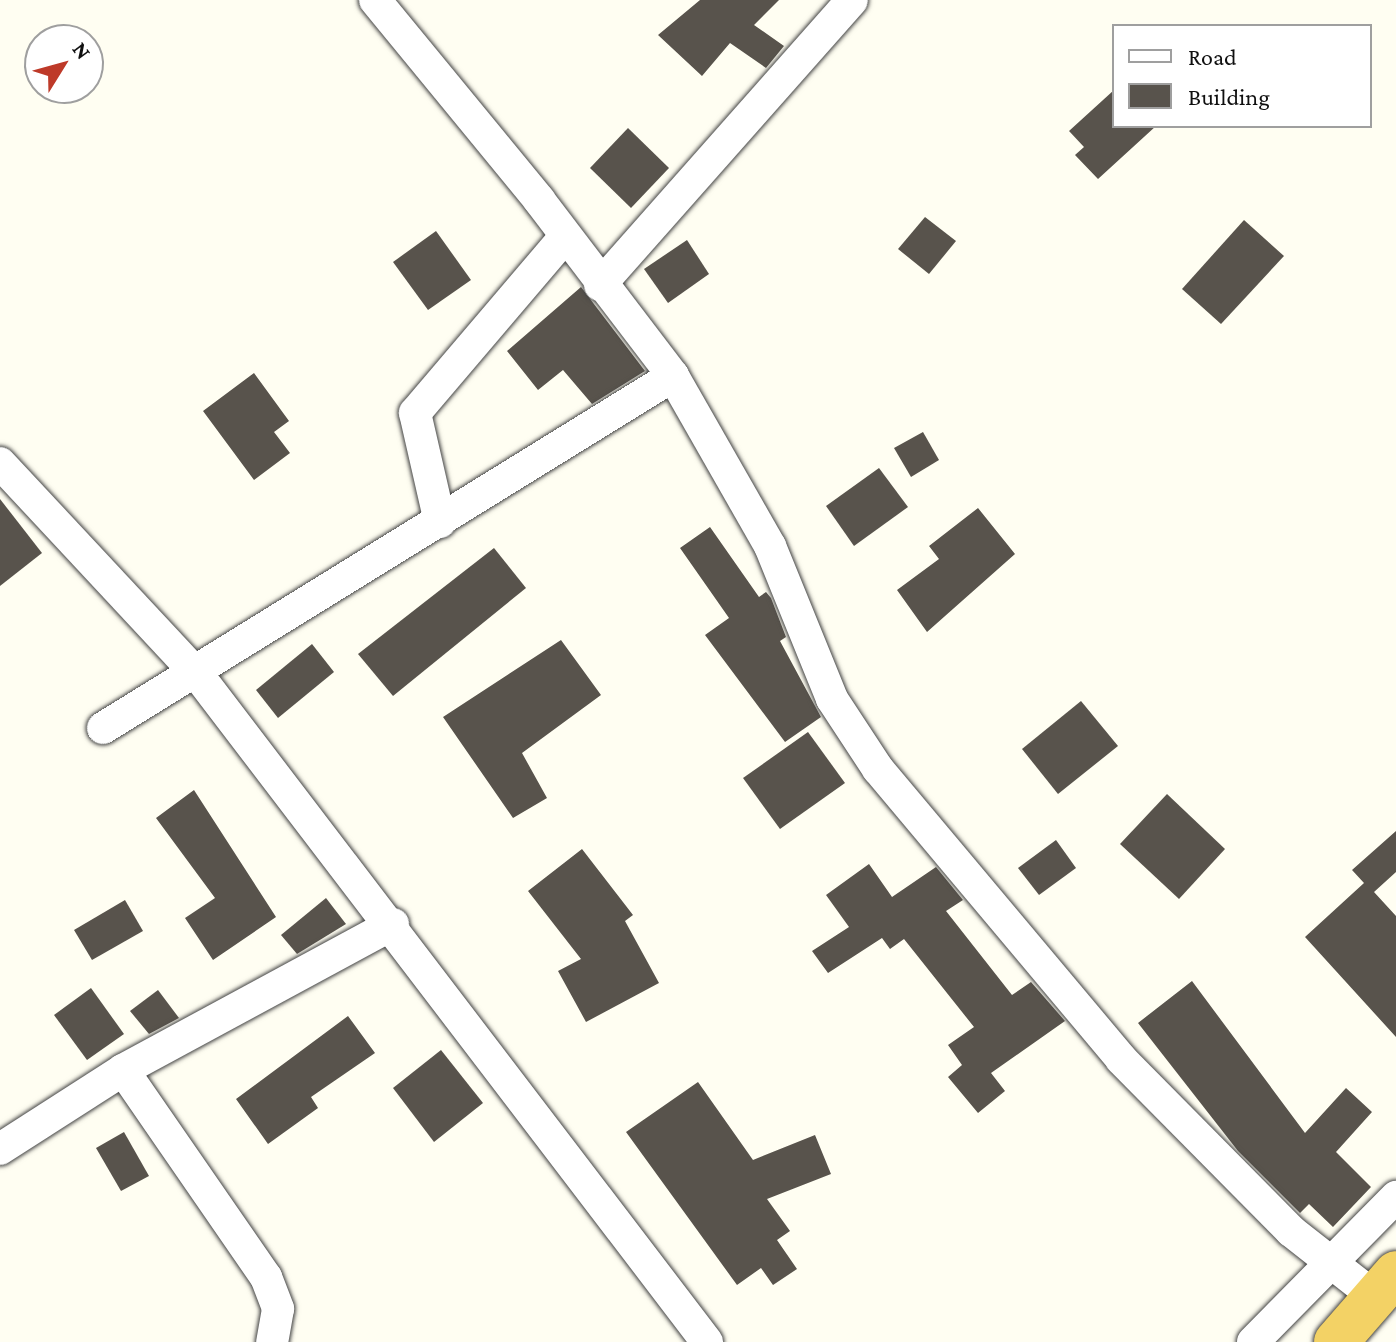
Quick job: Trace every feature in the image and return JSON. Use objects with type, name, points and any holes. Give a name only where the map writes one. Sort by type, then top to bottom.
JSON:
[{"type":"highway","points":[[1336,1342],[1385,1285]]},
{"type":"street","points":[[375,0],[673,376],[770,546],[832,699],[878,769],[1121,1059],[1291,1231],[1334,1260],[1385,1285]]},
{"type":"street","points":[[600,285],[852,0]]},
{"type":"street","points":[[440,522],[415,413],[565,237]]},
{"type":"street","points":[[103,728],[198,675],[673,376]]},
{"type":"street","points":[[0,463],[198,675],[393,924],[707,1342]]},
{"type":"street","points":[[0,1149],[123,1070],[393,924]]},
{"type":"street","points":[[123,1070],[266,1277],[278,1309],[272,1342]]},
{"type":"street","points":[[1253,1342],[1396,1197]]},
{"type":"building","points":[[700,0],[779,0],[754,25],[784,46],[766,68],[730,43],[702,76],[658,35]]},
{"type":"building","points":[[1112,92],[1112,128],[1154,128],[1098,179],[1075,155],[1084,147],[1069,131]]},
{"type":"building","points":[[628,128],[669,168],[631,208],[590,168]]},
{"type":"building","points":[[925,217],[956,241],[929,274],[898,249]]},
{"type":"building","points":[[1244,220],[1284,256],[1221,324],[1182,289]]},
{"type":"building","points":[[436,231],[471,280],[428,310],[393,262]]},
{"type":"building","points":[[687,240],[709,274],[668,303],[644,269]]},
{"type":"building","points":[[581,287],[645,371],[592,404],[563,370],[538,390],[507,351]]},
{"type":"building","points":[[254,373],[289,421],[274,432],[290,453],[254,480],[203,411]]},
{"type":"building","points":[[923,432],[939,460],[911,477],[894,448]]},
{"type":"building","points":[[879,468],[908,507],[854,546],[826,506]]},
{"type":"building","points":[[0,499],[42,553],[0,586]]},
{"type":"building","points":[[978,508],[1015,554],[927,632],[897,590],[939,559],[929,546]]},
{"type":"building","points":[[710,527],[759,597],[766,592],[771,598],[786,637],[780,641],[821,717],[785,742],[705,635],[729,618],[680,548]]},
{"type":"building","points":[[494,548],[526,588],[393,696],[358,654]]},
{"type":"building","points":[[561,640],[601,695],[522,753],[547,798],[513,818],[443,717]]},
{"type":"building","points":[[312,644],[334,672],[278,718],[256,690]]},
{"type":"building","points":[[1081,701],[1118,746],[1058,794],[1022,749]]},
{"type":"building","points":[[808,732],[845,783],[780,829],[743,778]]},
{"type":"building","points":[[194,790],[276,917],[213,960],[185,918],[215,898],[156,818]]},
{"type":"building","points":[[1167,794],[1225,849],[1179,899],[1120,844]]},
{"type":"building","points":[[1396,831],[1396,872],[1374,892],[1396,916],[1396,1037],[1305,937],[1364,883],[1352,870]]},
{"type":"building","points":[[1056,840],[1076,868],[1039,895],[1018,868]]},
{"type":"building","points":[[582,849],[633,915],[625,921],[659,983],[586,1022],[558,971],[581,959],[528,891]]},
{"type":"building","points":[[869,864],[892,897],[936,867],[963,900],[946,911],[1012,995],[1031,982],[1065,1021],[991,1073],[1005,1091],[978,1113],[948,1077],[962,1065],[948,1045],[974,1027],[904,939],[890,949],[882,938],[828,973],[812,951],[849,927],[826,895]]},
{"type":"building","points":[[326,898],[346,924],[297,954],[281,935]]},
{"type":"building","points":[[125,900],[143,931],[92,960],[74,930]]},
{"type":"building","points":[[1192,981],[1305,1133],[1346,1088],[1372,1112],[1336,1152],[1371,1187],[1333,1227],[1309,1204],[1300,1213],[1238,1151],[1138,1023]]},
{"type":"building","points":[[91,988],[124,1034],[87,1060],[54,1015]]},
{"type":"building","points":[[158,990],[179,1018],[149,1034],[130,1011]]},
{"type":"building","points":[[348,1016],[375,1053],[311,1097],[318,1108],[268,1144],[236,1099]]},
{"type":"building","points":[[441,1050],[483,1103],[434,1142],[393,1088]]},
{"type":"building","points":[[698,1082],[753,1160],[815,1135],[831,1174],[767,1199],[790,1231],[777,1240],[797,1269],[773,1285],[761,1268],[737,1285],[626,1132]]},
{"type":"building","points":[[124,1132],[149,1176],[121,1191],[96,1148]]}]
